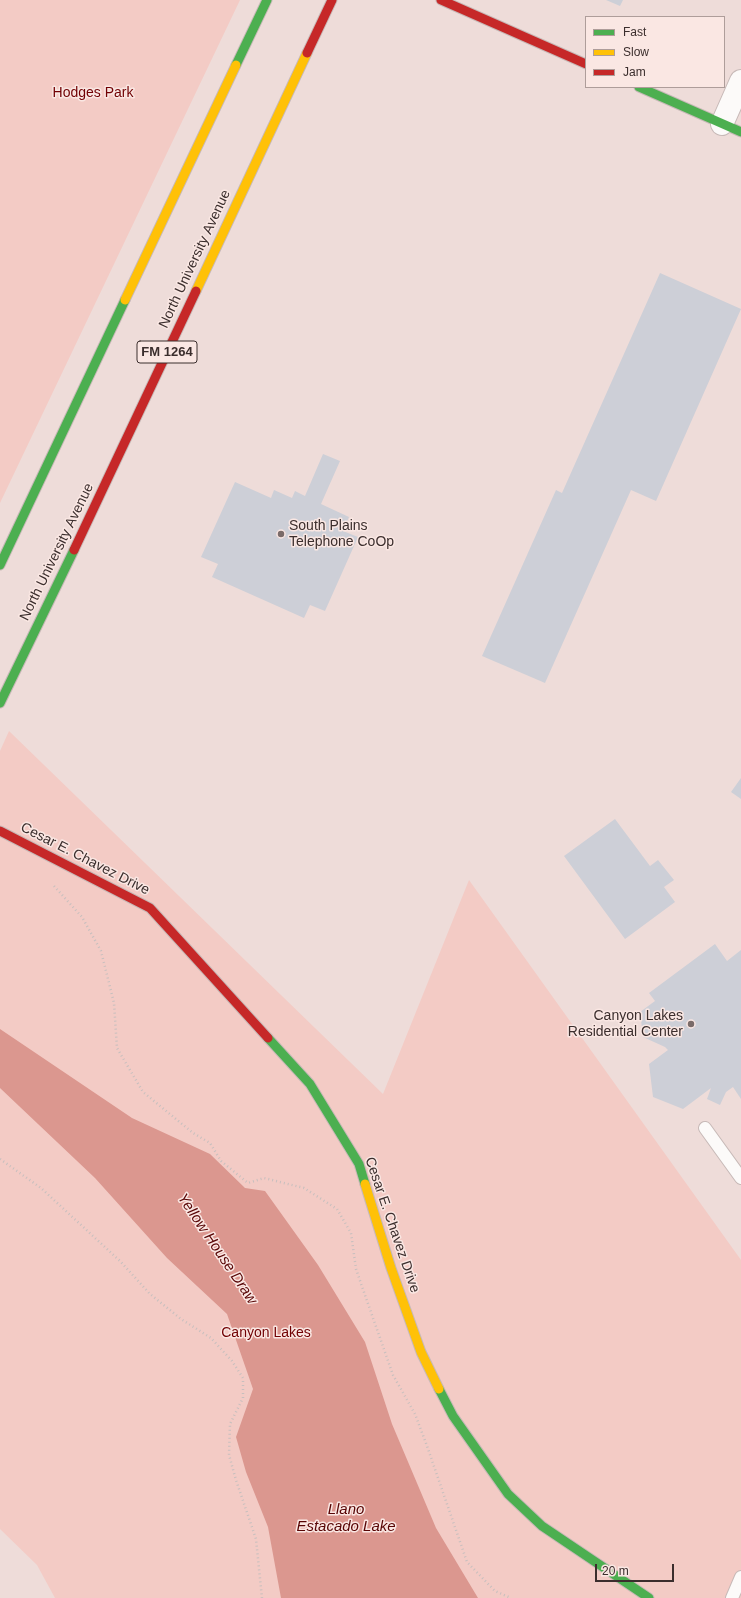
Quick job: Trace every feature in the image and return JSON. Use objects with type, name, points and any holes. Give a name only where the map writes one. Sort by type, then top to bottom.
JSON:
[{"type":"main road","points":[[0,564],[267,0]]},
{"type":"main road","name":"North University Avenue","points":[[0,703],[121,451],[332,0]]},
{"type":"main road","points":[[441,0],[585,64]]},
{"type":"main road","points":[[641,88],[732,128]]},
{"type":"main road","name":"Cesar E. Chavez Drive","points":[[0,831],[32,846],[150,908],[310,1084],[359,1164],[391,1268],[421,1352],[453,1416],[508,1494],[542,1526],[649,1598]]},
{"type":"street","points":[[732,128],[741,81]]},
{"type":"lane","points":[[705,1128],[741,1178]]},
{"type":"lane","points":[[732,1598],[741,1577]]},
{"type":"path","points":[[53,884],[56,891],[82,917],[101,951],[114,1003],[117,1048],[143,1092],[193,1133],[210,1143],[221,1161],[248,1183],[264,1178],[304,1188],[337,1209],[351,1233],[356,1269],[393,1376],[415,1414],[467,1562],[495,1591],[511,1598]]},
{"type":"path","points":[[0,1159],[41,1188],[120,1261],[150,1294],[182,1319],[211,1338],[232,1361],[243,1378],[243,1398],[230,1424],[229,1455],[256,1539],[262,1598]]},
{"type":"green space","name":"Hodges Park","points":[[0,0],[240,0],[0,503]]},
{"type":"green space","name":"Canyon Lakes","points":[[9,731],[383,1094],[469,880],[741,1260],[741,1598],[55,1598],[37,1565],[0,1529],[0,751]]},
{"type":"water","name":"Llano Estacado Lake","points":[[0,1029],[132,1118],[210,1154],[245,1188],[265,1191],[318,1265],[365,1342],[392,1424],[436,1528],[478,1598],[281,1598],[268,1527],[246,1472],[236,1437],[253,1389],[227,1314],[167,1258],[95,1178],[0,1088]]},
{"type":"building","points":[[606,0],[623,0],[620,6]]},
{"type":"building","points":[[660,273],[741,309],[656,501],[631,490],[545,683],[482,656],[556,490],[562,493]]},
{"type":"building","name":"South Plains Telephone CoOp","points":[[323,454],[340,461],[321,504],[349,517],[343,531],[358,537],[325,611],[310,605],[304,618],[212,577],[218,564],[201,557],[235,482],[271,498],[274,490],[292,498],[295,491],[305,496]]},
{"type":"building","points":[[741,778],[741,799],[731,792]]},
{"type":"building","points":[[615,819],[650,866],[658,860],[674,880],[664,887],[675,902],[625,939],[564,856]]},
{"type":"building","name":"Canyon Lakes Residential Center","points":[[715,944],[727,961],[741,950],[741,1099],[733,1087],[726,1092],[720,1105],[707,1099],[711,1088],[683,1109],[653,1097],[649,1064],[668,1050],[665,1047],[643,1037],[640,1012],[655,1001],[649,993]]},
{"type":"traffic: fast","points":[[236,65],[267,0]]},
{"type":"traffic: fast","points":[[641,88],[741,132]]},
{"type":"traffic: fast","points":[[0,565],[125,300]]},
{"type":"traffic: fast","points":[[0,703],[74,550]]},
{"type":"traffic: fast","points":[[268,1038],[310,1084],[359,1164],[365,1184]]},
{"type":"traffic: fast","points":[[439,1389],[453,1416],[508,1494],[542,1526],[649,1598]]},
{"type":"traffic: slow","points":[[196,291],[307,53]]},
{"type":"traffic: slow","points":[[125,300],[236,65]]},
{"type":"traffic: slow","points":[[365,1184],[391,1268],[421,1352],[439,1389]]},
{"type":"traffic: jam","points":[[307,53],[332,0]]},
{"type":"traffic: jam","points":[[441,0],[585,64]]},
{"type":"traffic: jam","points":[[74,550],[196,291]]},
{"type":"traffic: jam","points":[[0,831],[150,908],[268,1038]]},
{"type":"place","name":"South Plains Telephone CoOp","points":[[281,534]]},
{"type":"place","name":"Canyon Lakes Residential Center","points":[[691,1024]]},
{"type":"water label","name":"Yellow House Draw","points":[[217,1249]]}]
